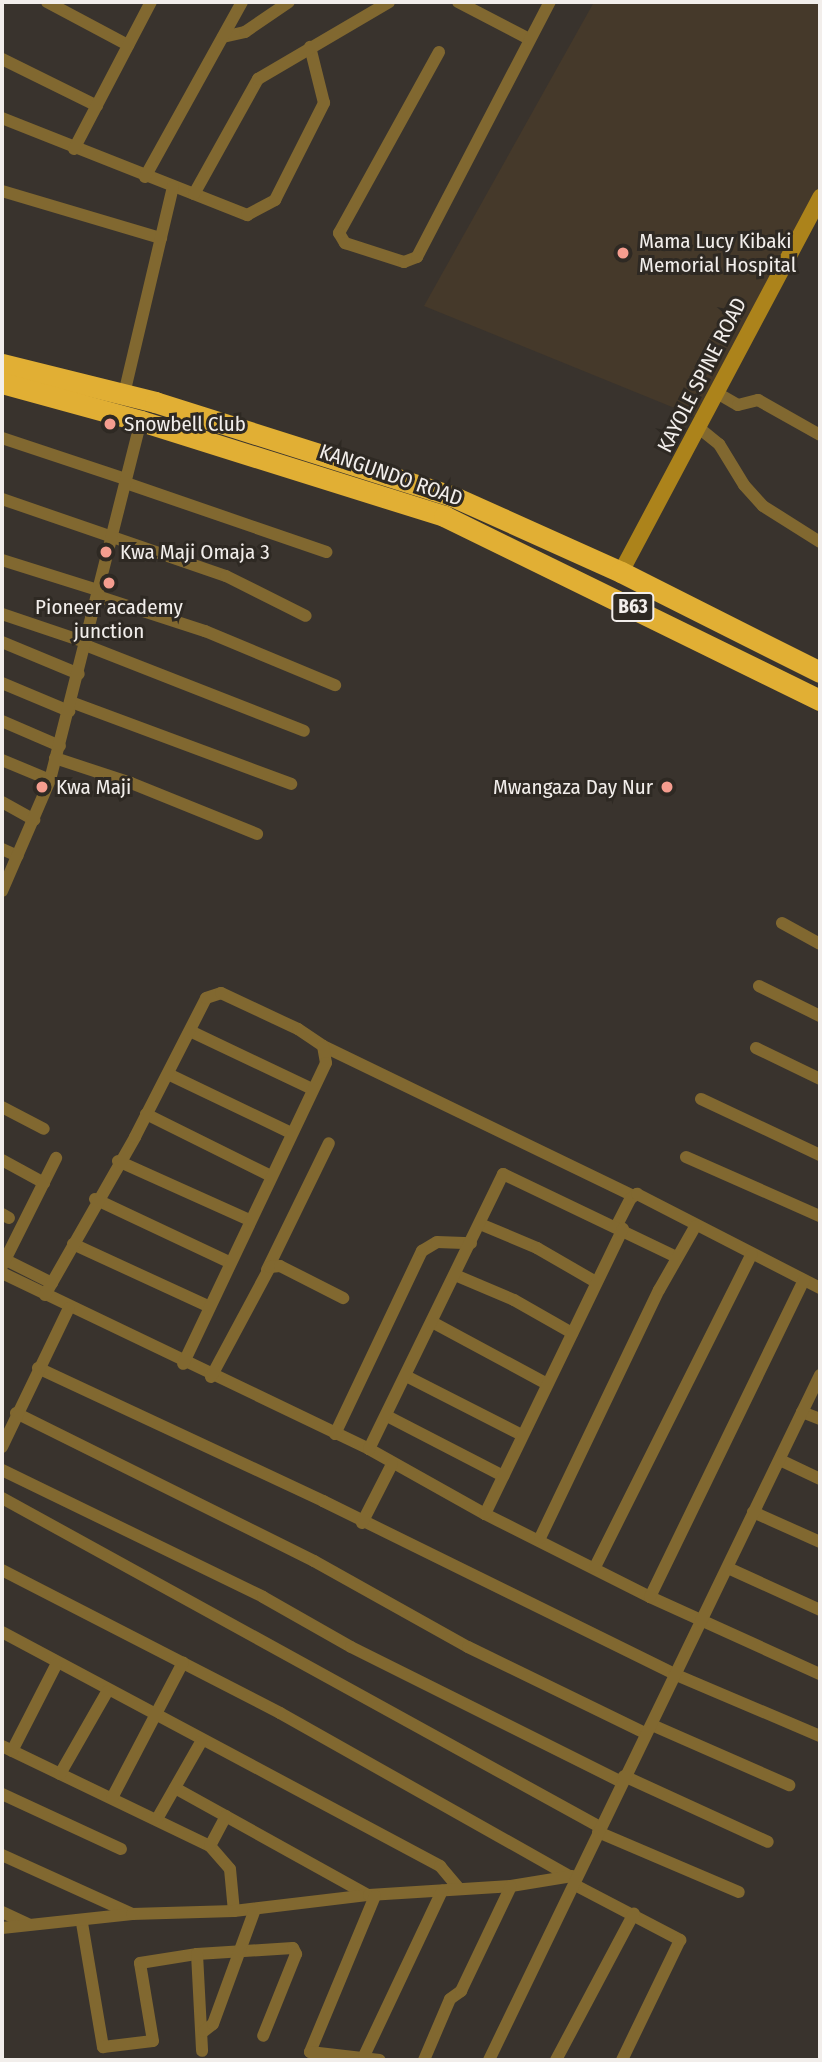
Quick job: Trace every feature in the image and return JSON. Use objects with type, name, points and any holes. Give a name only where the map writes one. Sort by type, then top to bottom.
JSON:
[{"type":"highway","name":"KANGUNDO ROAD","points":[[2,364],[124,394],[452,496],[621,572],[820,672]]},
{"type":"highway","name":"KANGUNDO ROAD","points":[[2,383],[141,421],[444,516],[820,700]]},
{"type":"main road","name":"KAYOLE SPINE ROAD","points":[[621,572],[820,197]]},
{"type":"street","points":[[47,2],[128,45]]},
{"type":"street","points":[[74,149],[151,2]]},
{"type":"street","points":[[145,177],[242,2]]},
{"type":"street","points":[[223,37],[245,32],[289,2]]},
{"type":"street","points":[[194,194],[249,90],[273,67],[388,2]]},
{"type":"street","points":[[458,2],[529,39]]},
{"type":"street","points":[[439,52],[340,233],[345,243],[404,262],[417,257],[550,2]]},
{"type":"street","points":[[2,118],[74,149],[247,215],[275,200],[324,103],[324,88],[310,47]]},
{"type":"street","points":[[2,59],[97,106]]},
{"type":"street","points":[[124,394],[173,187]]},
{"type":"street","points":[[2,191],[161,238]]},
{"type":"street","points":[[717,393],[738,405],[758,400],[820,435]]},
{"type":"street","points":[[2,891],[50,780],[141,421]]},
{"type":"street","points":[[699,428],[719,444],[744,485],[763,506],[820,542]]},
{"type":"street","points":[[2,438],[326,552]]},
{"type":"street","points":[[2,499],[113,540],[226,576],[306,616]]},
{"type":"street","points":[[2,560],[205,631],[335,685]]},
{"type":"street","points":[[2,614],[85,644],[304,732]]},
{"type":"street","points":[[2,642],[79,674]]},
{"type":"street","points":[[2,683],[291,784]]},
{"type":"street","points":[[2,721],[57,752],[257,834]]},
{"type":"street","points":[[2,760],[50,780]]},
{"type":"street","points":[[2,802],[34,820]]},
{"type":"street","points":[[2,849],[18,856]]},
{"type":"street","points":[[782,923],[820,944]]},
{"type":"street","points":[[759,986],[820,1016]]},
{"type":"street","points":[[45,1295],[96,1199],[168,1074],[206,998],[221,993],[323,1046],[633,1196],[658,1204],[695,1227],[820,1288]]},
{"type":"street","points":[[190,1031],[312,1089]]},
{"type":"street","points":[[183,1364],[270,1175],[326,1063],[323,1046]]},
{"type":"street","points":[[756,1048],[820,1079]]},
{"type":"street","points":[[168,1074],[291,1133]]},
{"type":"street","points":[[701,1099],[820,1155]]},
{"type":"street","points":[[2,1107],[44,1129]]},
{"type":"street","points":[[146,1114],[270,1175]]},
{"type":"street","points":[[211,1377],[329,1143]]},
{"type":"street","points":[[686,1157],[820,1216]]},
{"type":"street","points":[[52,1283],[3,1261],[57,1158]]},
{"type":"street","points":[[2,1160],[44,1183]]},
{"type":"street","points":[[118,1161],[249,1220]]},
{"type":"street","points":[[369,1449],[505,1174],[620,1227],[676,1257]]},
{"type":"street","points":[[485,1514],[596,1282],[633,1196]]},
{"type":"street","points":[[96,1199],[229,1262]]},
{"type":"street","points":[[480,1224],[537,1248],[596,1282]]},
{"type":"street","points":[[540,1538],[676,1257],[695,1227]]},
{"type":"street","points":[[335,1434],[422,1251],[438,1242],[471,1243]]},
{"type":"street","points":[[73,1244],[208,1306]]},
{"type":"street","points":[[595,1567],[752,1254]]},
{"type":"street","points":[[267,1270],[280,1266],[343,1298]]},
{"type":"street","points":[[2,1273],[183,1364],[369,1449],[485,1514],[540,1538],[650,1597],[820,1674]]},
{"type":"street","points":[[455,1275],[514,1300],[572,1333]]},
{"type":"street","points":[[650,1597],[804,1280]]},
{"type":"street","points":[[2,1447],[16,1413],[69,1308]]},
{"type":"street","points":[[432,1322],[547,1384]]},
{"type":"street","points":[[38,1368],[674,1674],[820,1736]]},
{"type":"street","points":[[489,2060],[622,1779],[728,1568],[820,1375]]},
{"type":"street","points":[[406,1376],[522,1435]]},
{"type":"street","points":[[802,1412],[820,1419]]},
{"type":"street","points":[[16,1413],[314,1561],[468,1647],[648,1729],[789,1785]]},
{"type":"street","points":[[387,1416],[503,1476]]},
{"type":"street","points":[[780,1460],[820,1479]]},
{"type":"street","points":[[362,1523],[392,1464]]},
{"type":"street","points":[[2,1470],[263,1597],[363,1653],[622,1779],[768,1842]]},
{"type":"street","points":[[2,1498],[599,1829],[738,1892]]},
{"type":"street","points":[[753,1512],[820,1542]]},
{"type":"street","points":[[728,1568],[820,1610]]},
{"type":"street","points":[[2,1570],[183,1661],[680,1940],[622,2060]]},
{"type":"street","points":[[2,1632],[56,1665],[440,1866],[459,1889]]},
{"type":"street","points":[[112,1798],[183,1661]]},
{"type":"street","points":[[56,1665],[7,1749],[158,1819],[209,1846],[230,1869],[234,1912]]},
{"type":"street","points":[[60,1774],[107,1692]]},
{"type":"street","points":[[158,1819],[201,1742]]},
{"type":"street","points":[[175,1788],[372,1896]]},
{"type":"street","points":[[2,1794],[121,1849]]},
{"type":"street","points":[[209,1846],[226,1816]]},
{"type":"street","points":[[2,1855],[132,1914]]},
{"type":"street","points":[[2,1928],[28,1924],[82,1923],[132,1914],[234,1912],[372,1896],[574,1880]]},
{"type":"street","points":[[424,2060],[450,1999],[461,1991],[511,1886]]},
{"type":"street","points":[[365,2056],[442,1891]]},
{"type":"street","points":[[372,1896],[310,2053],[365,2056],[380,2060]]},
{"type":"street","points":[[204,2031],[213,2024],[255,1909]]},
{"type":"street","points":[[2,1912],[28,1924]]},
{"type":"street","points":[[556,2060],[634,1913]]},
{"type":"street","points":[[82,1923],[103,2047],[153,2041],[140,1963],[197,1954],[293,1948],[296,1954],[264,2036]]},
{"type":"street","points":[[197,1954],[204,2031],[202,2051]]},
{"type":"shaded area","name":"Mama Lucy Kibaki Memorial Hospital","points":[[594,2],[820,2],[820,200],[704,420],[424,306]]},
{"type":"place","name":"Mama Lucy Kibaki Memorial Hospital","points":[[623,253]]},
{"type":"place","name":"Snowbell Club","points":[[110,424]]},
{"type":"place","name":"Kwa Maji Omaja 3","points":[[106,552]]},
{"type":"place","name":"Pioneer academy junction","points":[[109,583]]},
{"type":"place","name":"Kwa Maji","points":[[42,787]]},
{"type":"place","name":"Mwangaza Day Nur","points":[[667,787]]}]
